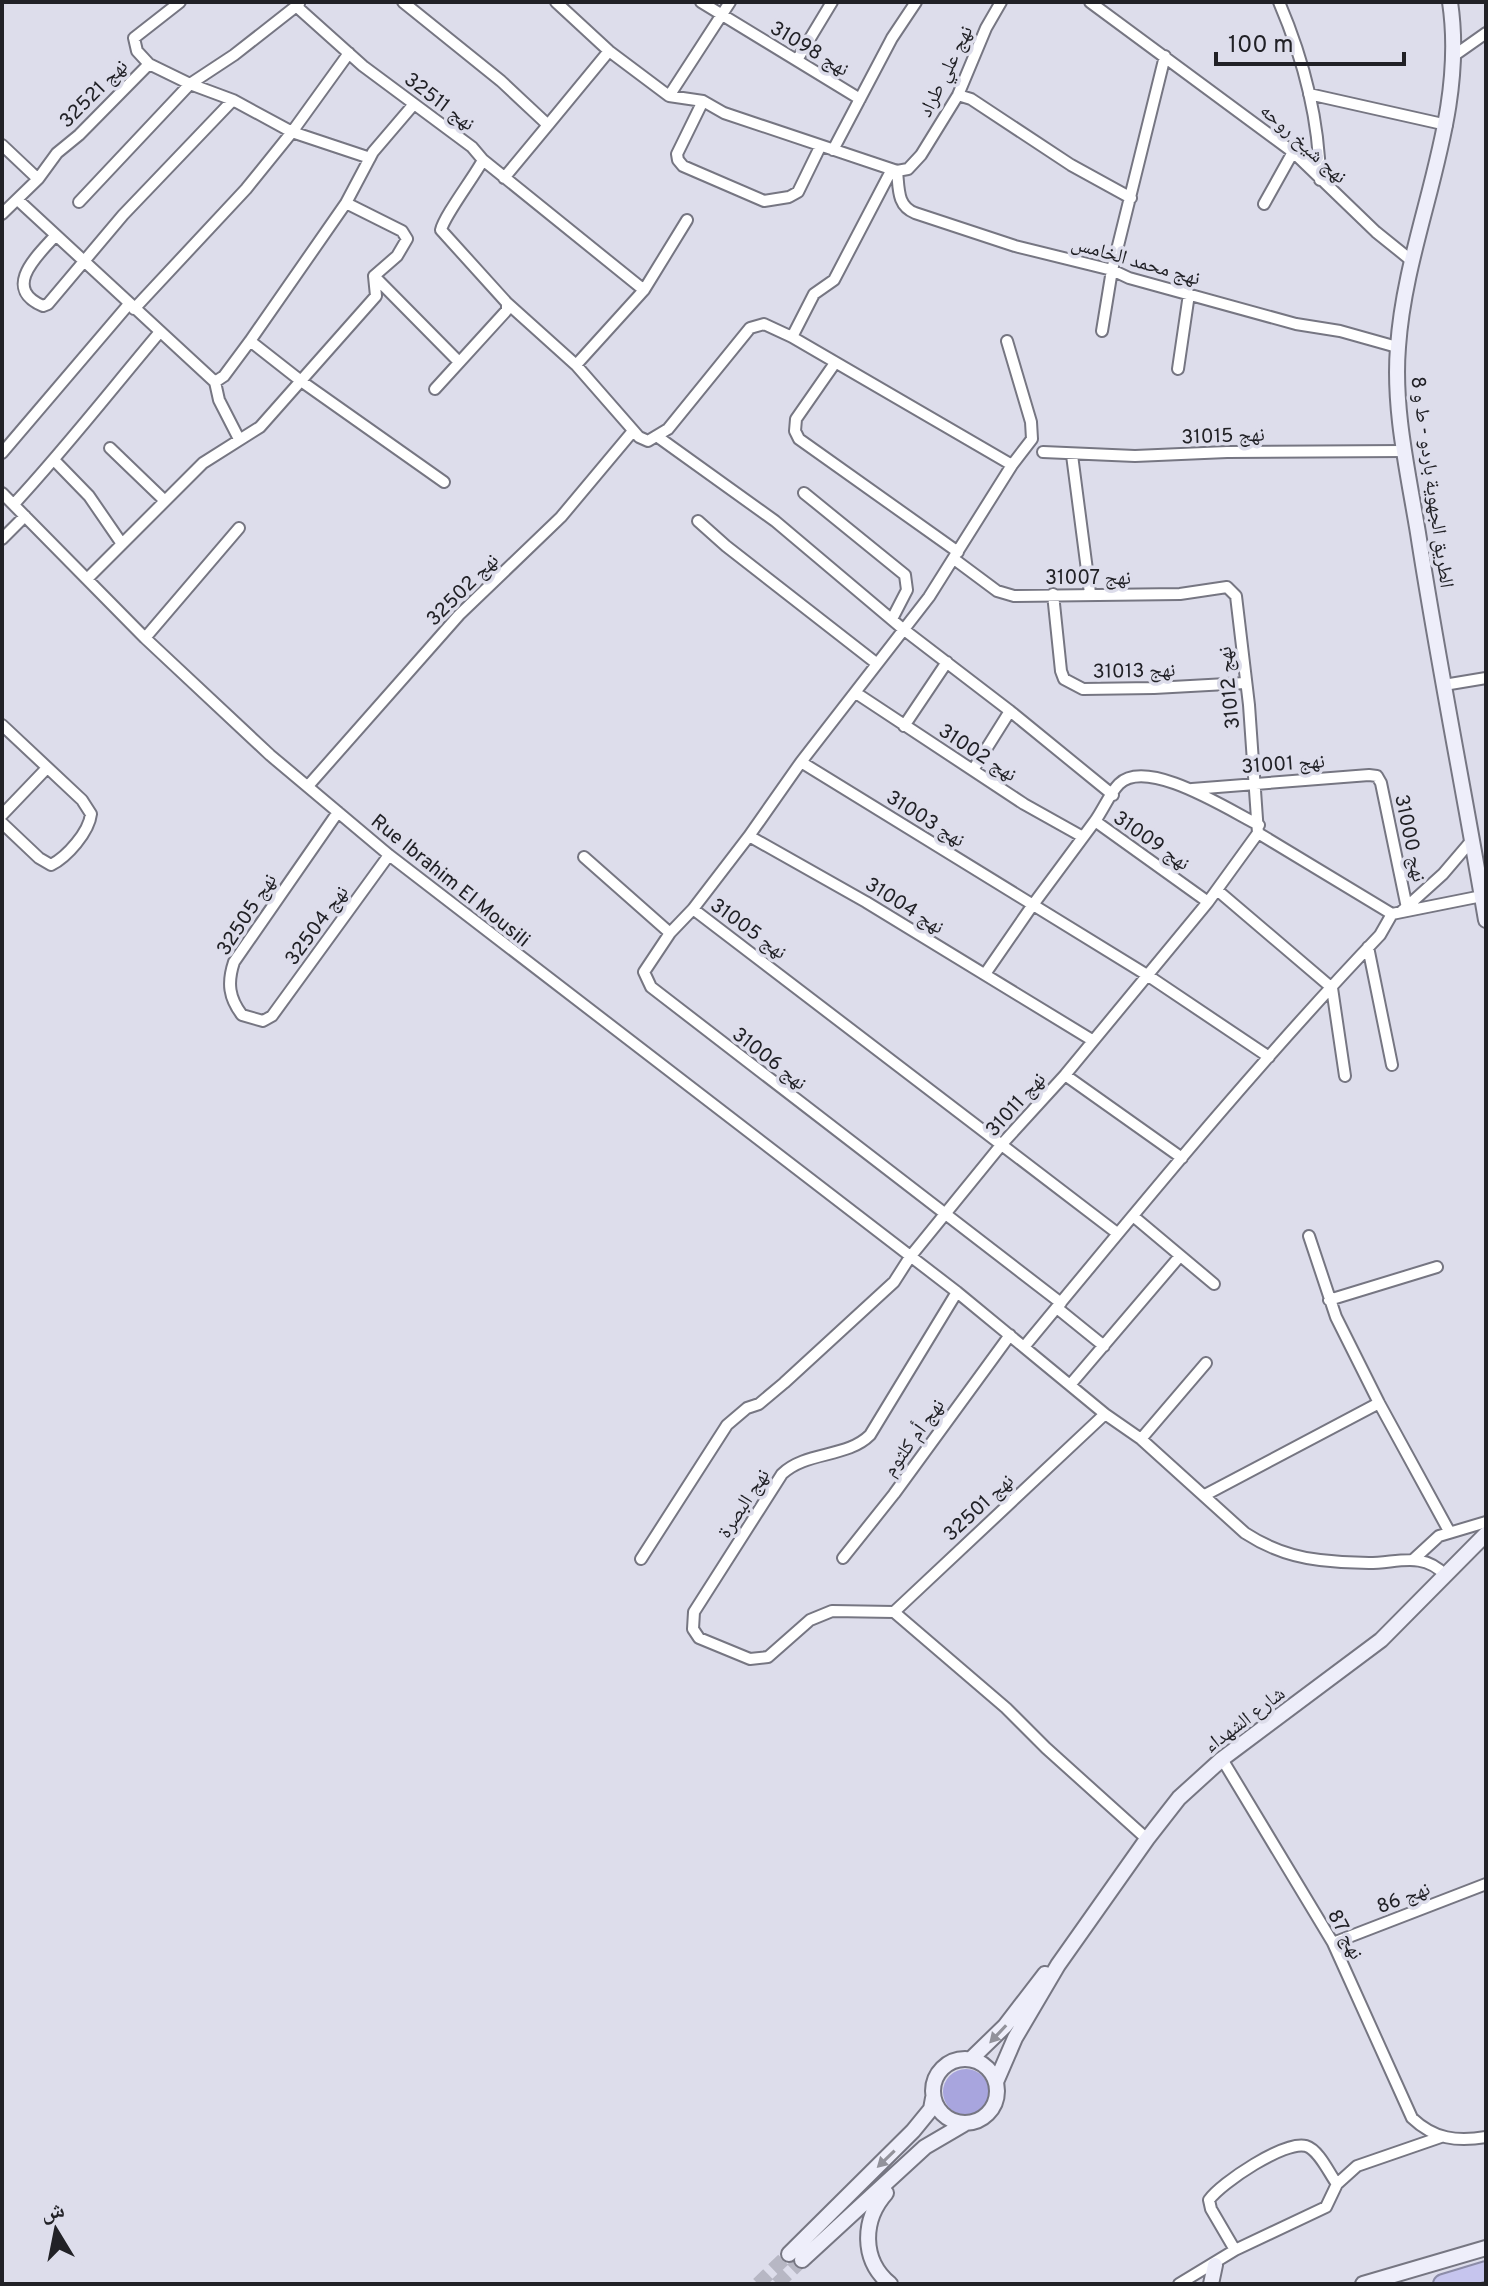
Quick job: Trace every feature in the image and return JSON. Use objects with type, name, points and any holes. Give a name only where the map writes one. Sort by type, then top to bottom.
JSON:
[{"type":"highway","points":[[1443,2284],[1486,2271]]},
{"type":"street","name":"نهج 32521","points":[[2,214],[19,201],[57,153],[149,64],[137,51],[134,38],[180,2]]},
{"type":"street","points":[[403,2],[501,81],[548,125]]},
{"type":"street","points":[[556,2],[609,51],[669,96],[703,101],[724,113],[894,171],[834,280],[814,294],[792,337]]},
{"type":"street","name":"نهج 31098","points":[[701,2],[860,99]]},
{"type":"street","points":[[669,96],[730,2]]},
{"type":"street","points":[[797,60],[832,2]]},
{"type":"street","points":[[833,150],[892,38],[916,2]]},
{"type":"street","name":"نهج علي طراد","points":[[894,171],[908,169],[921,155],[958,95],[986,28],[1001,2]]},
{"type":"street","name":"نهج شيخ روحه","points":[[1090,2],[1293,152],[1376,232],[1412,261]]},
{"type":"street","points":[[1279,2],[1301,60],[1309,94],[1320,180]]},
{"type":"street","name":"الطريق الجهوية باردو - ط و 8","points":[[1450,2],[1452,57],[1447,125],[1412,261],[1397,347],[1397,396],[1486,920]]},
{"type":"street","points":[[79,202],[190,84],[212,71],[299,4]]},
{"type":"street","name":"نهج 32511","points":[[299,4],[349,53],[472,147],[504,178],[644,290]]},
{"type":"street","points":[[1452,57],[1486,33]]},
{"type":"street","points":[[504,178],[609,51]]},
{"type":"street","points":[[2,453],[132,306],[246,189],[349,53]]},
{"type":"street","points":[[1102,331],[1112,270],[1165,56]]},
{"type":"street","points":[[149,64],[233,100],[292,132],[370,158]]},
{"type":"street","points":[[1309,94],[1447,125]]},
{"type":"street","points":[[958,95],[971,99],[1082,173],[1131,198]]},
{"type":"street","points":[[55,236],[27,269],[24,277],[28,295],[43,306],[233,100]]},
{"type":"street","points":[[703,101],[677,154],[678,160],[683,166],[764,201],[789,197],[798,192],[820,147]]},
{"type":"street","points":[[215,382],[224,376],[250,341],[346,203],[370,158],[414,104]]},
{"type":"street","points":[[2,145],[38,179]]},
{"type":"street","points":[[1264,204],[1293,152]]},
{"type":"street","points":[[483,160],[464,193],[445,217],[441,230],[507,303],[576,365],[633,431],[648,441],[668,429],[750,328],[764,324],[792,337],[1012,465]]},
{"type":"street","name":"نهج محمد الخامس","points":[[894,171],[901,202],[906,209],[915,213],[1015,246],[1112,270],[1129,278],[1296,324],[1340,331],[1397,347]]},
{"type":"street","points":[[19,201],[215,382],[219,400],[239,439]]},
{"type":"street","points":[[346,203],[402,231],[407,239],[397,256],[374,276]]},
{"type":"street","points":[[576,365],[644,290],[687,220]]},
{"type":"street","points":[[374,276],[458,361]]},
{"type":"street","points":[[87,579],[203,463],[260,427],[376,296],[374,276]]},
{"type":"street","points":[[1178,369],[1189,294]]},
{"type":"street","points":[[435,389],[507,310],[507,303]]},
{"type":"street","points":[[14,504],[159,333]]},
{"type":"street","points":[[250,341],[444,482]]},
{"type":"street","points":[[801,762],[856,693],[956,555],[1012,465],[1032,439],[1031,422],[1007,341]]},
{"type":"street","name":"نهج 31007","points":[[835,363],[796,419],[795,431],[799,439],[956,555],[997,591],[1014,596],[1180,594],[1227,587],[1232,590]]},
{"type":"street","name":"نهج 32502","points":[[308,786],[459,615],[561,517],[633,431]]},
{"type":"street","points":[[658,437],[775,521],[903,629],[1113,795]]},
{"type":"street","points":[[110,448],[164,500]]},
{"type":"street","name":"نهج 31015","points":[[1043,452],[1072,455],[1405,451]]},
{"type":"street","points":[[1072,455],[1090,593]]},
{"type":"street","points":[[54,460],[89,496],[122,544]]},
{"type":"street","name":"Rue Ibrahim El Mousili","points":[[2,493],[145,638],[389,855],[957,1292],[1105,1414],[1141,1439],[1245,1533],[1263,1545],[1286,1554],[1317,1560],[1373,1563],[1414,1559]]},
{"type":"street","points":[[804,493],[905,575],[907,590],[892,619]]},
{"type":"street","points":[[2,539],[25,516]]},
{"type":"street","points":[[698,521],[876,663]]},
{"type":"street","points":[[145,638],[239,528]]},
{"type":"street","name":"نهج 31012","points":[[1232,590],[1236,596],[1259,829]]},
{"type":"street","name":"نهج 31013","points":[[1053,594],[1061,671],[1064,679],[1071,684],[1083,689],[1130,689],[1245,683]]},
{"type":"street","points":[[904,726],[947,662]]},
{"type":"street","points":[[1444,685],[1486,678]]},
{"type":"street","name":"نهج 31002","points":[[856,693],[1083,837]]},
{"type":"street","points":[[973,770],[1010,711]]},
{"type":"street","points":[[2,725],[6,738],[46,769],[89,809],[91,820],[60,861],[48,865],[2,823]]},
{"type":"street","name":"نهج 31005","points":[[801,762],[693,909],[1117,1233]]},
{"type":"street","name":"نهج 31003","points":[[801,762],[1147,975],[1269,1057]]},
{"type":"street","points":[[2,815],[46,769]]},
{"type":"street","name":"نهج 31001","points":[[1192,789],[1377,776]]},
{"type":"street","name":"نهج 31000","points":[[1377,776],[1381,783],[1399,912]]},
{"type":"street","name":"نهج 31009","points":[[1192,789],[1141,777],[1127,780],[1119,784],[1095,821],[1208,902]]},
{"type":"street","points":[[1192,789],[1399,912],[1482,896]]},
{"type":"street","name":"نهج 32505","points":[[272,1016],[263,1021],[252,1020],[242,1015],[234,1005],[229,993],[234,962],[338,812]]},
{"type":"street","points":[[985,974],[1095,821]]},
{"type":"street","points":[[1147,975],[1208,902],[1259,829]]},
{"type":"street","name":"نهج 31004","points":[[749,836],[784,854],[1092,1040]]},
{"type":"street","points":[[1024,1347],[1117,1233],[1269,1057],[1399,912],[1443,874],[1472,840]]},
{"type":"street","name":"نهج 32504","points":[[272,1016],[389,855]]},
{"type":"street","points":[[584,857],[670,933]]},
{"type":"street","points":[[1217,890],[1332,988],[1345,1076]]},
{"type":"street","name":"نهج 31006","points":[[693,909],[670,933],[645,969],[645,977],[651,987],[946,1213]]},
{"type":"street","points":[[1368,947],[1392,1065]]},
{"type":"street","name":"نهج 31011","points":[[641,1559],[727,1425],[747,1408],[759,1404],[894,1282],[910,1257],[1002,1144],[1065,1075],[1147,975]]},
{"type":"street","points":[[1065,1075],[1182,1158]]},
{"type":"street","points":[[946,1213],[1104,1346]]},
{"type":"street","points":[[1133,1216],[1214,1284]]},
{"type":"street","points":[[1309,1236],[1329,1300],[1379,1403],[1449,1531]]},
{"type":"street","points":[[1070,1385],[1180,1256]]},
{"type":"street","points":[[1329,1300],[1437,1267]]},
{"type":"street","name":"نهج البصرة","points":[[894,1612],[832,1611],[810,1620],[768,1657],[750,1659],[699,1638],[693,1629],[694,1612],[782,1474],[799,1463],[856,1446],[870,1435],[957,1292]]},
{"type":"street","name":"نهج أم كلثوم","points":[[843,1558],[894,1494],[1010,1335]]},
{"type":"street","points":[[1141,1439],[1206,1363]]},
{"type":"street","points":[[1205,1495],[1379,1403]]},
{"type":"street","name":"نهج 32501","points":[[894,1612],[1105,1414]]},
{"type":"street","points":[[1445,1575],[1438,1568],[1414,1559],[1439,1536],[1486,1522]]},
{"type":"street","name":"شارع الشهداء","points":[[1058,1965],[1179,1798],[1222,1759],[1381,1640],[1486,1534]]},
{"type":"street","points":[[894,1612],[1006,1708],[1147,1839]]},
{"type":"street","name":"نهج 87","points":[[1222,1759],[1333,1943],[1406,2109],[1426,2131],[1441,2137]]},
{"type":"street","name":"نهج 86","points":[[1333,1943],[1486,1884]]},
{"type":"street","points":[[971,2059],[1005,2026],[1048,1970],[1058,1965]]},
{"type":"street","points":[[996,2082],[987,2067],[971,2059],[950,2062],[941,2068],[935,2077],[931,2109],[796,2257],[925,2147],[966,2123],[984,2117],[991,2110],[996,2082],[1015,2038],[1058,1965]]},
{"type":"street","points":[[933,2098],[945,2116],[955,2122],[966,2123]]},
{"type":"street","points":[[1179,2284],[1215,2265],[1235,2250],[1326,2207],[1337,2184],[1357,2166],[1441,2137],[1469,2140],[1486,2137]]},
{"type":"street","points":[[1235,2250],[1209,2200],[1227,2181],[1279,2152],[1300,2145],[1314,2150],[1337,2184]]},
{"type":"street","points":[[890,2284],[871,2256],[868,2229],[877,2203],[910,2160]]},
{"type":"street","points":[[1363,2284],[1486,2248]]},
{"type":"street","points":[[1211,2284],[1215,2265]]},
{"type":"shaded area","points":[[966,2069],[982,2076],[989,2092],[982,2108],[966,2115],[950,2108],[943,2092],[950,2076]]},
{"type":"tunnel","points":[[758,2284],[789,2254]]},
{"type":"tunnel","points":[[777,2284],[802,2260]]}]
